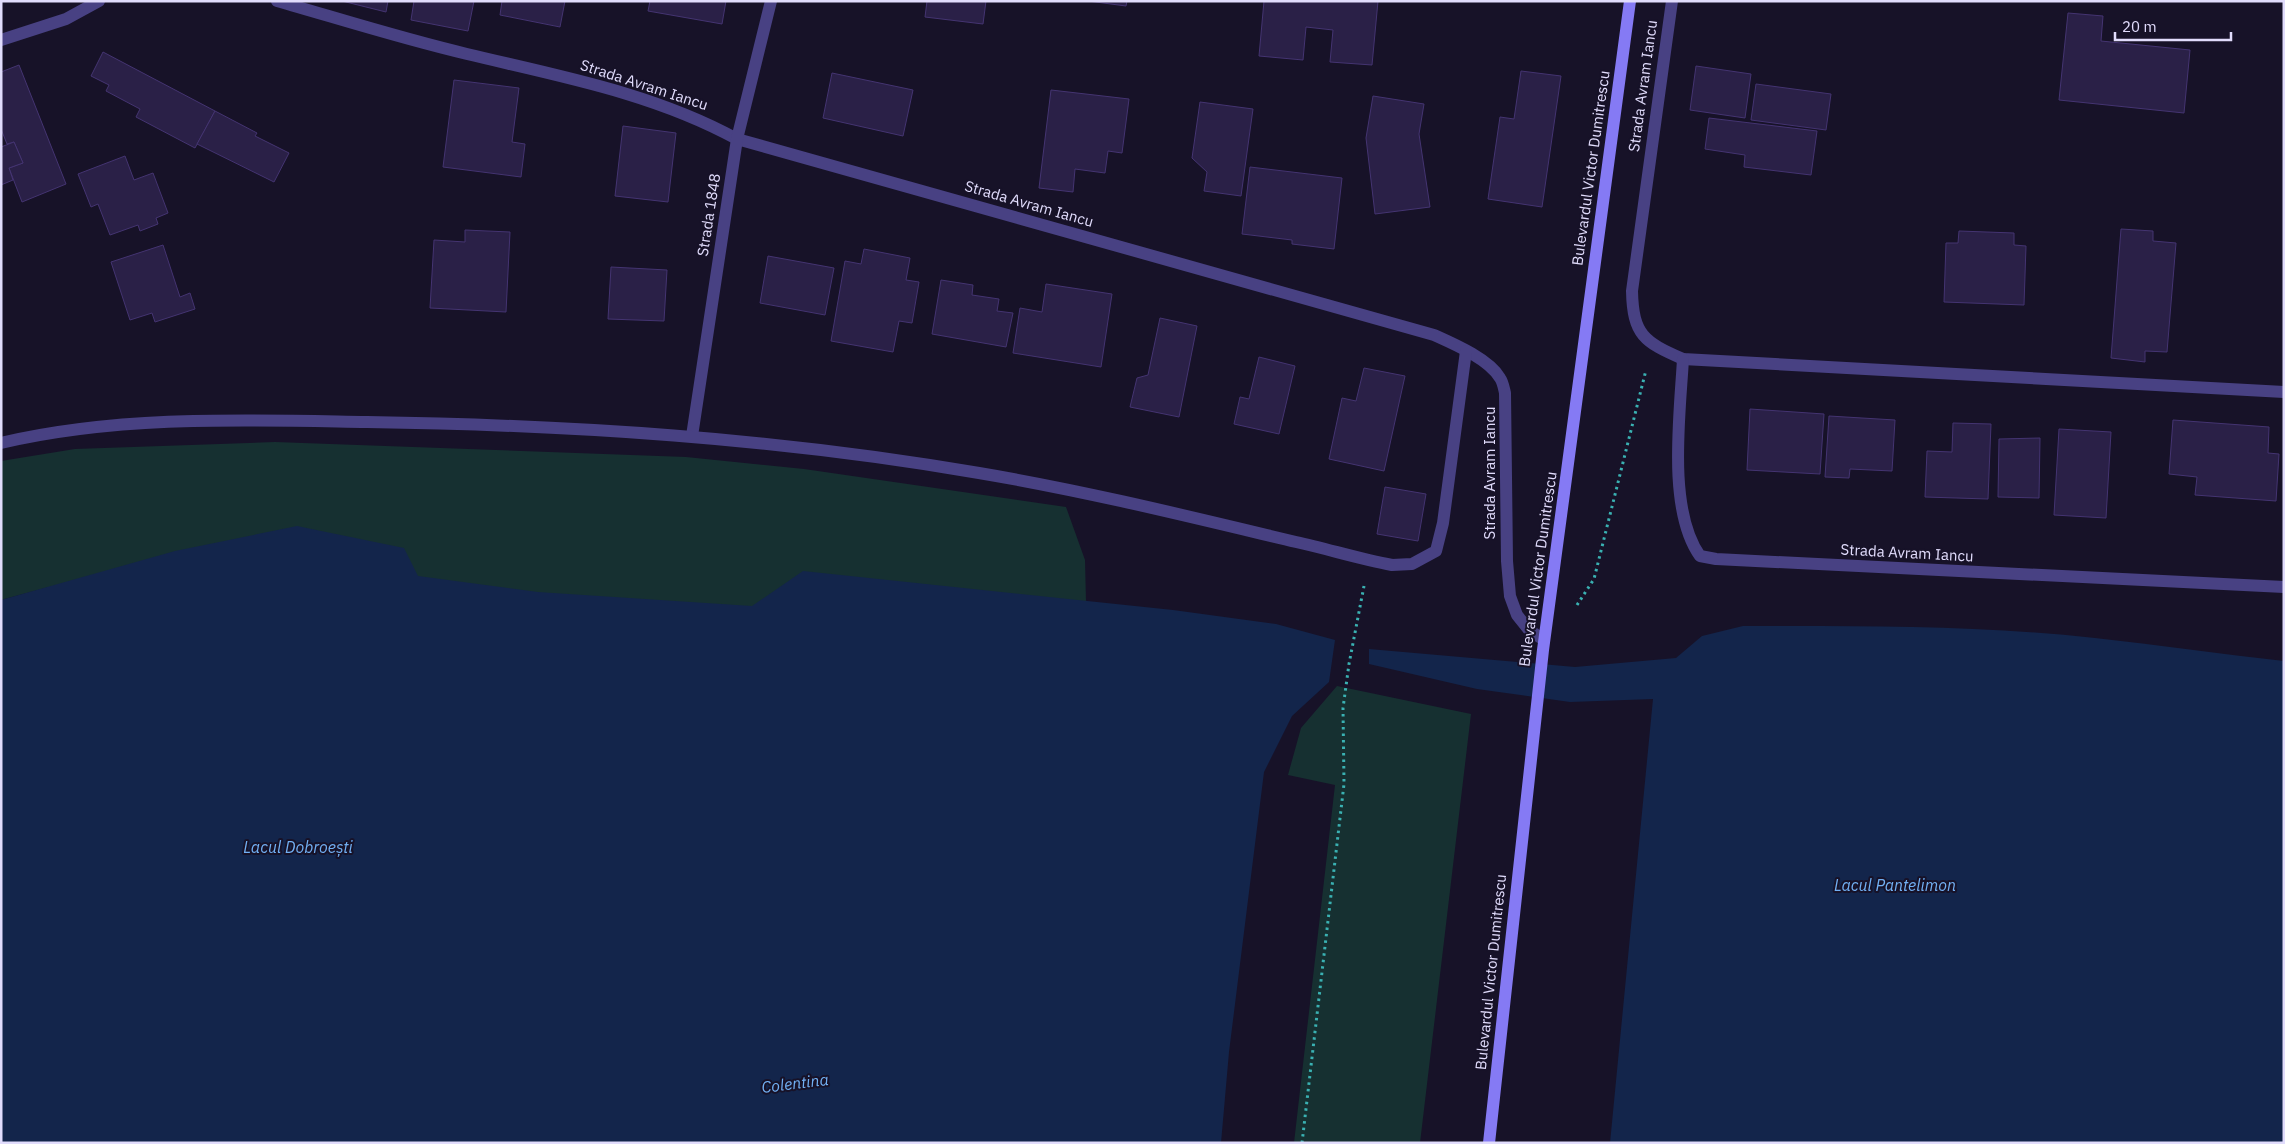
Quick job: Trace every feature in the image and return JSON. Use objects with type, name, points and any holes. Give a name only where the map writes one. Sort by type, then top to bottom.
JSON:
[{"type":"street","points":[[1,40],[66,18],[99,1]]},
{"type":"street","name":"Strada Avram Iancu","points":[[277,1],[464,53],[592,82],[701,119],[737,139],[1434,335],[1466,351],[1487,365],[1500,378],[1505,393],[1507,561],[1510,596],[1517,615],[1544,645]]},
{"type":"street","name":"Strada 1848","points":[[692,436],[737,139],[771,1]]},
{"type":"street","name":"Bulevardul Victor Dumitrescu","points":[[1489,1143],[1544,645],[1630,1]]},
{"type":"street","name":"Strada Avram Iancu","points":[[1652,346],[1640,332],[1633,315],[1632,291],[1672,1]]},
{"type":"street","points":[[1652,346],[1683,359],[2284,392]]},
{"type":"street","points":[[1,442],[85,429],[214,421],[438,423],[692,436],[798,447],[978,473],[1125,501],[1368,560],[1392,565],[1412,564],[1436,551],[1443,523],[1466,351]]},
{"type":"street","name":"Strada Avram Iancu","points":[[1683,359],[1678,460],[1684,522],[1690,542],[1700,556],[1716,559],[2284,587]]},
{"type":"path","points":[[1544,645],[1572,613],[1594,579],[1652,346]]},
{"type":"path","points":[[1302,1143],[1344,784],[1343,708],[1348,664],[1368,560]]},
{"type":"green space","points":[[275,442],[686,457],[804,469],[1066,507],[1085,560],[1086,602],[1124,651],[1,1143],[49,587],[1,600],[1,461],[75,449]]},
{"type":"green space","points":[[1337,686],[1471,714],[1420,1143],[1294,1143],[1335,785],[1288,775],[1301,728]]},
{"type":"water","name":"Lacul Dobroești","points":[[297,526],[404,548],[418,576],[538,592],[752,606],[803,571],[1173,610],[1276,624],[1335,640],[1329,682],[1292,716],[1264,772],[1229,1052],[1221,1143],[1,1143],[1,600],[175,551]]},
{"type":"water","name":"Lacul Pantelimon","points":[[1743,626],[1963,628],[2095,638],[2284,661],[2284,1143],[1610,1143],[1653,699],[1570,702],[1477,689],[1369,664],[1369,649],[1575,667],[1676,658],[1702,636]]},
{"type":"building","points":[[342,1],[388,1],[386,12]]},
{"type":"building","points":[[414,1],[474,1],[468,31],[411,20]]},
{"type":"building","points":[[502,1],[565,1],[560,27],[500,15]]},
{"type":"building","points":[[650,1],[726,1],[722,24],[648,11]]},
{"type":"building","points":[[927,1],[986,1],[983,24],[925,17]]},
{"type":"building","points":[[1088,1],[1127,1],[1126,6]]},
{"type":"building","points":[[1264,1],[1378,1],[1372,65],[1330,62],[1333,30],[1306,27],[1303,60],[1259,56]]},
{"type":"building","points":[[2068,13],[2103,16],[2101,41],[2190,50],[2184,113],[2059,100]]},
{"type":"building","points":[[103,52],[215,111],[195,148],[136,117],[140,109],[106,91],[109,85],[91,76]]},
{"type":"building","points":[[19,65],[66,184],[22,202],[9,168],[23,163],[14,142],[7,144],[1,129],[1,72]]},
{"type":"building","points":[[1696,66],[1751,74],[1745,118],[1690,110]]},
{"type":"building","points":[[1521,71],[1561,76],[1542,207],[1488,199],[1500,117],[1514,119]]},
{"type":"building","points":[[832,73],[913,90],[903,136],[823,118]]},
{"type":"building","points":[[454,80],[519,88],[512,142],[525,144],[521,177],[443,167]]},
{"type":"building","points":[[1756,84],[1831,94],[1826,130],[1751,120]]},
{"type":"building","points":[[1051,90],[1129,99],[1122,153],[1108,151],[1105,173],[1075,169],[1073,192],[1039,188]]},
{"type":"building","points":[[1373,96],[1424,104],[1419,134],[1430,207],[1375,214],[1366,138]]},
{"type":"building","points":[[1200,102],[1253,109],[1241,196],[1204,191],[1207,172],[1192,158]]},
{"type":"building","points":[[215,111],[257,133],[255,136],[289,153],[274,182],[197,144]]},
{"type":"building","points":[[1709,118],[1817,131],[1811,175],[1744,167],[1745,155],[1705,149]]},
{"type":"building","points":[[623,126],[676,133],[668,202],[615,196]]},
{"type":"building","points":[[14,142],[23,163],[9,168],[13,180],[1,185],[1,147]]},
{"type":"building","points":[[125,156],[134,180],[153,173],[168,213],[156,218],[158,224],[140,231],[138,225],[110,235],[98,204],[91,207],[78,174]]},
{"type":"building","points":[[1250,167],[1342,178],[1334,249],[1292,244],[1292,240],[1242,234]]},
{"type":"building","points":[[2121,229],[2153,231],[2153,241],[2176,243],[2167,352],[2145,351],[2145,362],[2111,358]]},
{"type":"building","points":[[465,230],[510,232],[506,312],[430,308],[434,240],[465,242]]},
{"type":"building","points":[[1959,231],[2014,233],[2014,245],[2026,246],[2024,305],[1944,302],[1946,243],[1958,243]]},
{"type":"building","points":[[163,245],[180,297],[190,293],[195,309],[155,322],[152,313],[130,320],[111,262]]},
{"type":"building","points":[[864,249],[910,258],[906,280],[919,282],[912,323],[899,321],[893,352],[831,341],[845,261],[861,264]]},
{"type":"building","points":[[768,256],[834,268],[825,315],[760,303]]},
{"type":"building","points":[[611,267],[667,270],[664,321],[608,319]]},
{"type":"building","points":[[941,280],[973,285],[972,295],[999,299],[997,311],[1013,313],[1006,347],[932,334]]},
{"type":"building","points":[[1046,284],[1112,294],[1101,367],[1013,353],[1020,308],[1042,312]]},
{"type":"building","points":[[1160,318],[1197,326],[1179,417],[1130,407],[1137,378],[1148,375]]},
{"type":"building","points":[[1259,357],[1295,366],[1279,434],[1234,424],[1240,397],[1249,399]]},
{"type":"building","points":[[1364,368],[1405,376],[1384,471],[1329,459],[1342,398],[1356,401]]},
{"type":"building","points":[[1750,409],[1824,414],[1820,474],[1747,470]]},
{"type":"building","points":[[1829,416],[1895,420],[1892,471],[1850,469],[1849,478],[1825,477]]},
{"type":"building","points":[[2173,420],[2269,427],[2268,453],[2279,454],[2276,501],[2195,495],[2197,477],[2169,474]]},
{"type":"building","points":[[1953,423],[1991,424],[1988,499],[1925,497],[1927,451],[1952,452]]},
{"type":"building","points":[[2059,429],[2111,432],[2106,518],[2054,515]]},
{"type":"building","points":[[2040,438],[2039,498],[1998,497],[1999,439]]},
{"type":"building","points":[[1385,487],[1426,494],[1418,541],[1377,534]]},
{"type":"water label","name":"Colentina","points":[[795,1083]]}]
